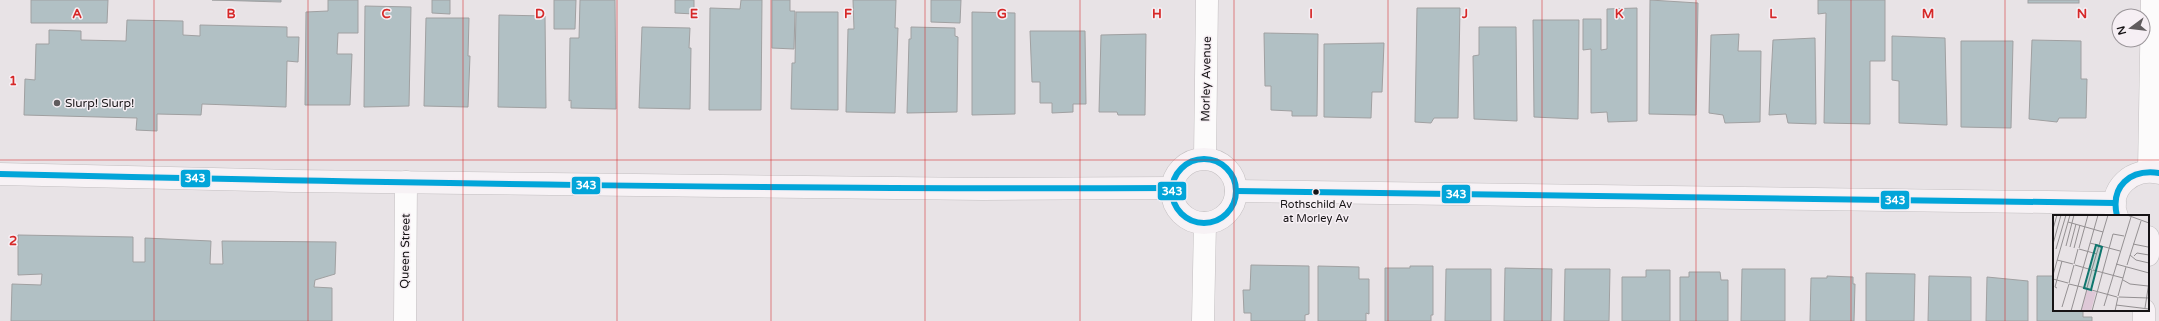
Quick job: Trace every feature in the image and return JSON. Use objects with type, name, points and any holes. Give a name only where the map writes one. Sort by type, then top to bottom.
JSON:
[{"type":"street","name":"Morley Avenue","points":[[1205,158],[1207,0]]},
{"type":"street","points":[[1236,191],[2116,209],[2117,192],[2122,183],[2130,176],[2139,172],[2154,172],[2152,0]]},
{"type":"street","points":[[1205,158],[1224,165],[1235,181],[1236,191],[1234,203],[1228,213],[1217,221],[1205,223],[1194,222],[1185,217],[1177,209],[1173,199],[1172,188],[1175,176],[1183,167],[1193,161],[1205,158]]},
{"type":"street","points":[[0,174],[406,182],[968,188],[1172,188]]},
{"type":"street","name":"Queen Street","points":[[404,321],[406,182]]},
{"type":"street","points":[[1203,321],[1205,223]]},
{"type":"street","points":[[2149,237],[2159,235]]},
{"type":"building","points":[[31,0],[108,0],[107,23],[31,23]]},
{"type":"building","points":[[212,0],[281,0],[281,2]]},
{"type":"building","points":[[328,0],[358,0],[358,33],[338,33],[337,54],[352,54],[350,105],[305,105],[306,12],[328,11]]},
{"type":"building","points":[[432,0],[450,0],[450,14],[432,13]]},
{"type":"building","points":[[554,0],[576,0],[575,29],[554,29]]},
{"type":"building","points":[[580,0],[615,0],[616,109],[571,108],[571,100],[569,101],[570,38],[579,38]]},
{"type":"building","points":[[675,0],[694,0],[694,14],[675,13]]},
{"type":"building","points":[[741,0],[762,0],[761,110],[709,110],[710,8],[740,9]]},
{"type":"building","points":[[772,0],[790,0],[790,11],[795,11],[794,49],[772,48]]},
{"type":"building","points":[[853,0],[896,0],[895,28],[898,28],[895,113],[846,112],[848,29],[854,29]]},
{"type":"building","points":[[931,0],[961,0],[960,23],[931,22]]},
{"type":"building","points":[[1650,0],[1698,3],[1696,115],[1649,114]]},
{"type":"building","points":[[1818,0],[1885,0],[1885,61],[1870,61],[1870,124],[1824,123],[1826,13],[1818,14]]},
{"type":"building","points":[[2028,0],[2079,0],[2079,3],[2028,3]]},
{"type":"building","points":[[365,6],[411,7],[409,106],[364,107]]},
{"type":"building","points":[[1417,8],[1460,8],[1458,118],[1434,118],[1431,123],[1415,122]]},
{"type":"building","points":[[1637,8],[1637,121],[1608,122],[1607,112],[1591,113],[1591,49],[1583,50],[1583,19],[1601,19],[1601,50],[1607,49],[1607,9]]},
{"type":"building","points":[[796,12],[838,12],[838,110],[791,109],[792,63],[795,63]]},
{"type":"building","points":[[972,12],[1015,13],[1015,114],[972,115]]},
{"type":"building","points":[[499,15],[545,16],[546,108],[498,107]]},
{"type":"building","points":[[426,18],[469,18],[468,56],[470,56],[468,107],[424,106]]},
{"type":"building","points":[[127,20],[183,21],[183,35],[200,36],[200,25],[287,27],[287,37],[299,37],[298,62],[287,61],[286,107],[202,104],[201,115],[157,114],[157,131],[136,130],[137,118],[24,115],[25,79],[35,80],[36,44],[49,44],[49,30],[81,31],[81,40],[126,41]]},
{"type":"building","points":[[1533,20],[1579,20],[1578,119],[1534,117]]},
{"type":"building","points":[[642,27],[690,28],[690,109],[639,108]]},
{"type":"building","points":[[911,27],[955,28],[955,36],[958,37],[957,112],[907,113],[909,39],[911,39]]},
{"type":"building","points":[[1479,27],[1516,27],[1517,121],[1474,119],[1473,56],[1479,55]]},
{"type":"building","points":[[1030,31],[1085,31],[1086,104],[1073,104],[1073,112],[1052,113],[1052,103],[1040,103],[1040,82],[1032,82]]},
{"type":"building","points":[[1264,33],[1318,34],[1317,116],[1292,116],[1292,111],[1271,110],[1271,86],[1265,86]]},
{"type":"building","points":[[1146,34],[1145,115],[1118,115],[1117,112],[1099,112],[1101,35]]},
{"type":"building","points":[[1739,34],[1738,51],[1761,51],[1760,122],[1725,123],[1723,115],[1709,113],[1711,35]]},
{"type":"building","points":[[1892,36],[1945,38],[1947,125],[1899,123],[1899,81],[1892,80]]},
{"type":"building","points":[[1815,38],[1816,124],[1788,123],[1786,114],[1769,115],[1773,40]]},
{"type":"building","points":[[2032,40],[2081,41],[2081,79],[2087,79],[2086,118],[2059,118],[2057,122],[2029,119]]},
{"type":"building","points":[[1961,41],[2013,41],[2011,128],[1961,127]]},
{"type":"building","points":[[1384,43],[1382,92],[1372,92],[1371,118],[1324,117],[1324,44]]},
{"type":"building","points":[[18,235],[133,237],[133,262],[145,262],[145,238],[211,241],[210,264],[223,264],[222,241],[336,242],[335,274],[315,280],[314,287],[332,288],[332,321],[11,321],[12,284],[41,285],[42,274],[18,275]]},
{"type":"building","points":[[1251,265],[1309,266],[1309,314],[1305,315],[1305,321],[1251,321],[1251,313],[1244,313],[1243,290],[1250,290]]},
{"type":"building","points":[[1318,266],[1359,267],[1359,279],[1369,279],[1369,314],[1366,313],[1366,321],[1318,321]]},
{"type":"building","points":[[1410,266],[1433,266],[1433,315],[1431,315],[1431,321],[1385,321],[1385,268],[1410,268]]},
{"type":"building","points":[[1505,268],[1552,269],[1551,321],[1504,321]]},
{"type":"building","points":[[1446,269],[1491,269],[1491,321],[1445,321]]},
{"type":"building","points":[[1565,269],[1610,269],[1609,321],[1564,321]]},
{"type":"building","points":[[1742,269],[1785,269],[1785,321],[1741,321]]},
{"type":"building","points":[[1646,270],[1670,270],[1670,321],[1622,321],[1622,277],[1646,277]]},
{"type":"building","points":[[1689,272],[1720,272],[1721,280],[1728,280],[1728,321],[1680,321],[1680,277],[1689,277]]},
{"type":"building","points":[[1866,273],[1915,274],[1914,321],[1866,321]]},
{"type":"building","points":[[1827,276],[1853,277],[1853,284],[1855,284],[1854,321],[1810,321],[1811,278],[1827,278]]},
{"type":"building","points":[[1929,276],[1971,277],[1971,321],[1928,321]]},
{"type":"building","points":[[2037,276],[2053,276],[2053,311],[2083,311],[2083,317],[2092,317],[2092,321],[2037,321]]},
{"type":"building","points":[[1987,277],[2028,281],[2028,321],[1986,321]]},
{"type":"transit line","name":"343","points":[[1204,159],[1216,161],[1227,168],[1234,179],[1236,191],[1234,203],[1227,214],[1216,221],[1204,223],[1192,221],[1181,214],[1174,203],[1172,191],[1174,179],[1181,168],[1192,161],[1204,159]]},
{"type":"transit line","name":"343","points":[[2117,215],[2117,196],[2124,182],[2139,174],[2149,172],[2159,173]]},
{"type":"transit line","name":"343","points":[[0,174],[586,185],[879,188],[1172,188]]},
{"type":"transit line","name":"343","points":[[1236,191],[2115,203]]},
{"type":"place","name":"Slurp! Slurp!","points":[[57,103]]},
{"type":"place","name":"Rothschild Av at Morley Av","points":[[1316,192]]}]
